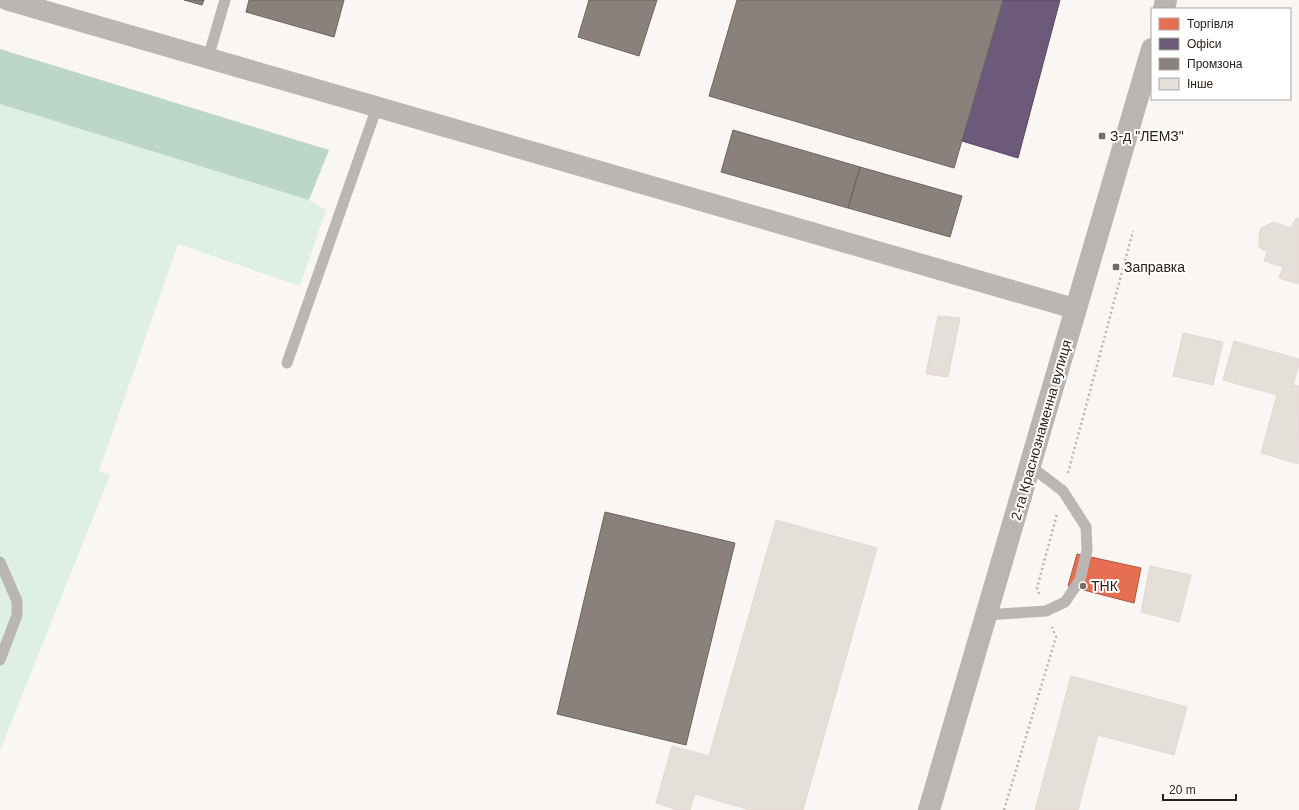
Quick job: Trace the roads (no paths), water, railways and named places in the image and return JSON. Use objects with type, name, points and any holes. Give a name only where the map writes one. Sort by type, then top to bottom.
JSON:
[{"type":"street","points":[[7,0],[1076,309]]},
{"type":"street","name":"2-га Краснознаменна вулиця","points":[[929,810],[1151,52]]},
{"type":"lane","points":[[208,58],[224,0]]},
{"type":"lane","points":[[287,363],[377,107]]},
{"type":"lane","points":[[986,615],[1046,611],[1065,602],[1080,580],[1087,550],[1086,527],[1063,491],[1030,466]]},
{"type":"lane","points":[[0,562],[17,601],[17,615],[0,660]]},
{"type":"place","name":"З-д \"ЛЕМЗ\"","points":[[1102,136]]},
{"type":"place","name":"Заправка","points":[[1116,267]]},
{"type":"place","name":"ТНК","points":[[1083,586]]}]
